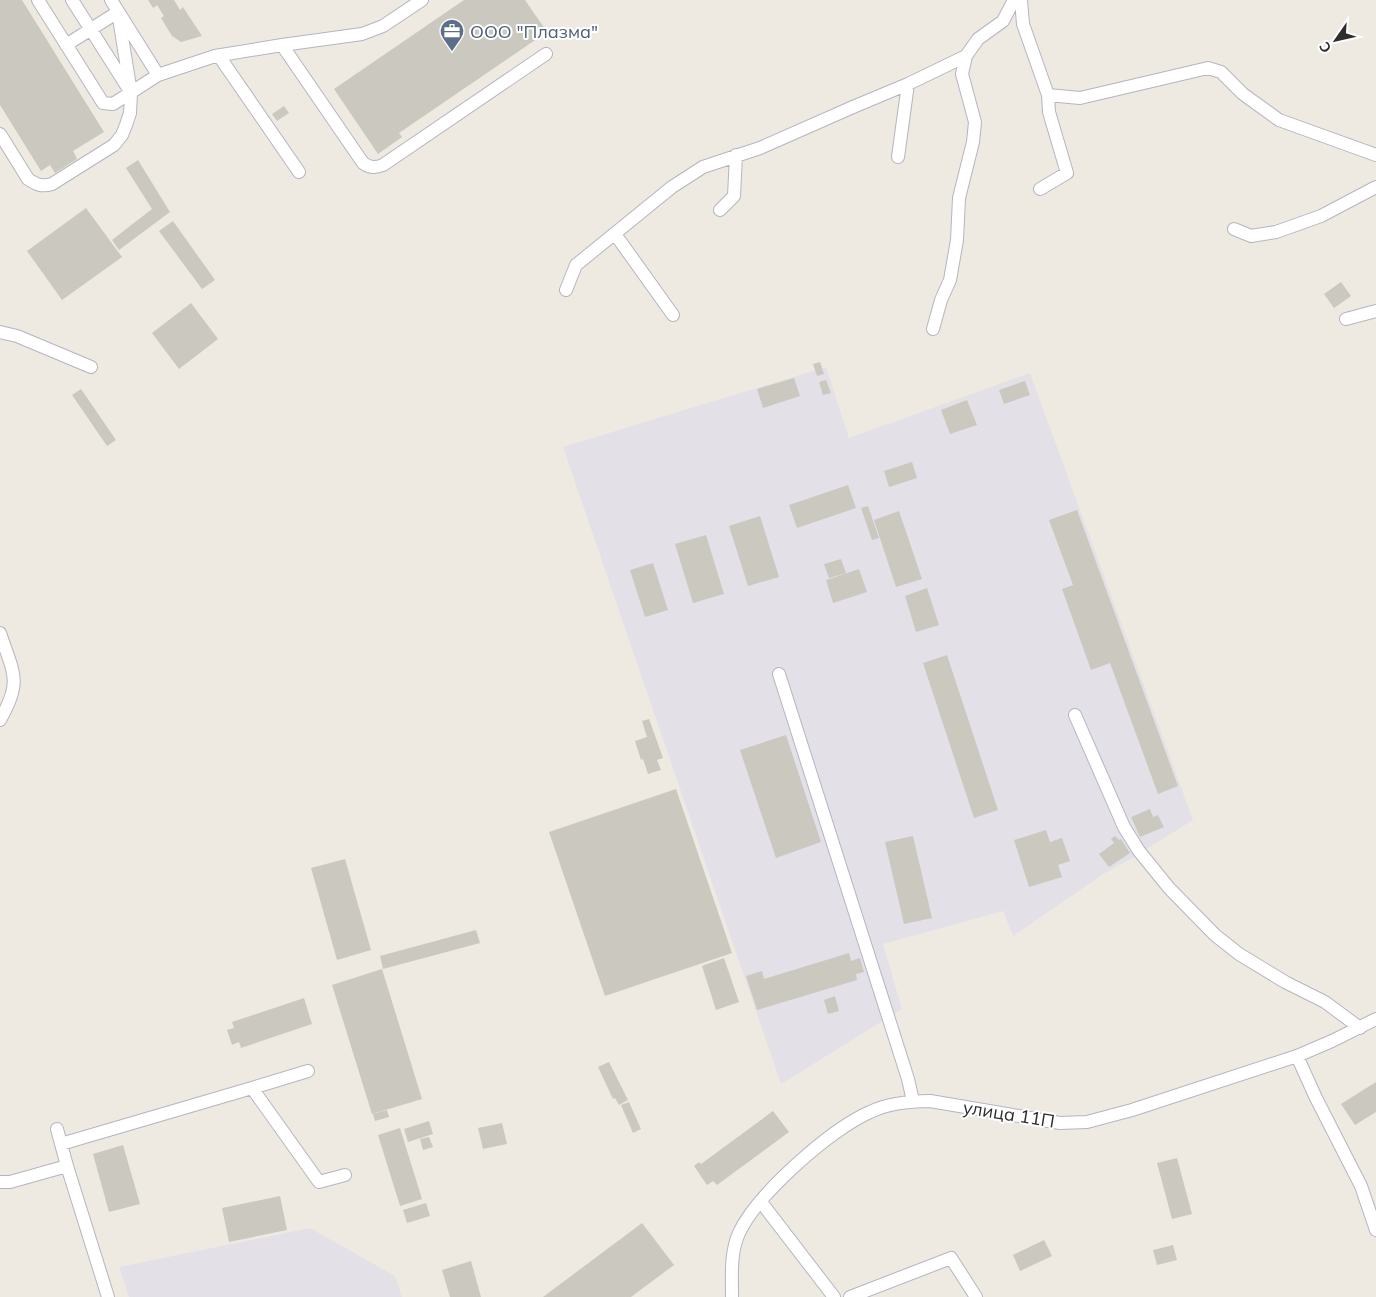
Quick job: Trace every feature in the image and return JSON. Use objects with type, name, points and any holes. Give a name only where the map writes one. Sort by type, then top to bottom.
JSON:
[{"type":"street","points":[[38,0],[103,103],[113,104],[158,75],[194,62],[282,44],[362,34],[383,26],[422,0]]},
{"type":"street","points":[[72,0],[131,92]]},
{"type":"street","points":[[111,0],[158,75]]},
{"type":"street","points":[[933,329],[941,300],[950,280],[957,240],[959,198],[973,142],[975,122],[962,74],[966,56],[978,39],[1003,21],[1014,0]]},
{"type":"street","points":[[1021,0],[1023,24],[1048,95],[1049,112],[1067,173],[1040,189]]},
{"type":"street","points":[[66,45],[118,12]]},
{"type":"street","points":[[0,134],[28,179],[35,184],[44,186],[52,184],[114,145],[122,135],[130,113],[131,92],[118,12]]},
{"type":"street","points":[[282,44],[363,163],[368,167],[376,168],[546,54]]},
{"type":"street","points":[[219,56],[299,172]]},
{"type":"street","points":[[566,290],[576,265],[672,187],[703,167],[760,148],[908,84],[966,56]]},
{"type":"street","points":[[1048,95],[1080,98],[1208,68],[1221,72],[1243,94],[1279,120],[1376,155]]},
{"type":"street","points":[[898,157],[908,84]]},
{"type":"street","points":[[720,210],[734,196],[736,155]]},
{"type":"street","points":[[1234,229],[1251,236],[1276,232],[1321,216],[1376,187]]},
{"type":"street","points":[[615,234],[673,314]]},
{"type":"street","points":[[1346,319],[1376,311]]},
{"type":"street","points":[[0,332],[17,336],[91,367]]},
{"type":"street","points":[[0,633],[12,667],[14,684],[13,695],[0,720]]},
{"type":"street","points":[[779,674],[908,1079],[912,1102]]},
{"type":"street","points":[[1075,714],[1124,826],[1139,851],[1169,888],[1238,954],[1278,978],[1325,1002],[1360,1028]]},
{"type":"street","name":"улица 11П","points":[[732,1297],[735,1243],[746,1220],[761,1202],[811,1152],[852,1121],[871,1111],[892,1104],[930,1101],[1060,1123],[1087,1122],[1132,1110],[1297,1056],[1376,1019]]},
{"type":"street","points":[[1297,1056],[1316,1098],[1361,1186],[1376,1230]]},
{"type":"street","points":[[61,1144],[308,1072]]},
{"type":"street","points":[[252,1088],[319,1182],[345,1175]]},
{"type":"street","points":[[57,1129],[108,1297]]},
{"type":"street","points":[[0,1182],[10,1182],[67,1166]]},
{"type":"street","points":[[761,1202],[834,1297]]},
{"type":"street","points":[[850,1297],[951,1258],[976,1297]]},
{"type":"shaded area","points":[[826,367],[849,438],[1030,373],[1193,820],[1105,873],[1013,936],[1003,911],[883,944],[902,1009],[781,1084],[563,447]]},
{"type":"shaded area","points":[[310,1228],[395,1276],[402,1297],[129,1297],[119,1267]]},
{"type":"building","points":[[0,0],[22,0],[104,132],[73,151],[77,159],[55,173],[50,165],[41,171],[0,105]]},
{"type":"building","points":[[148,0],[174,0],[180,10],[183,7],[202,36],[181,42],[172,36],[161,18],[164,16],[157,5],[153,8]]},
{"type":"building","name":"ООО \"Плазма\"","points":[[464,0],[525,0],[547,32],[399,133],[402,137],[378,154],[334,89]]},
{"type":"building","points":[[284,106],[289,113],[277,121],[272,114]]},
{"type":"building","points":[[138,160],[170,212],[119,250],[112,240],[152,209],[126,168]]},
{"type":"building","points":[[86,208],[122,257],[62,300],[27,251]]},
{"type":"building","points":[[173,221],[215,280],[202,289],[159,231]]},
{"type":"building","points":[[1341,282],[1351,296],[1334,308],[1324,294]]},
{"type":"building","points":[[191,303],[218,339],[179,369],[152,333]]},
{"type":"building","points":[[820,362],[824,374],[817,376],[813,364]]},
{"type":"building","points":[[794,378],[800,396],[763,408],[757,389]]},
{"type":"building","points":[[826,380],[831,393],[823,395],[819,382]]},
{"type":"building","points":[[1025,381],[1030,395],[1004,404],[999,390]]},
{"type":"building","points":[[81,389],[116,440],[107,446],[72,395]]},
{"type":"building","points":[[967,400],[977,425],[950,434],[941,410]]},
{"type":"building","points":[[912,462],[917,478],[889,487],[884,471]]},
{"type":"building","points":[[848,485],[856,508],[797,528],[789,505]]},
{"type":"building","points":[[868,506],[879,538],[872,540],[861,508]]},
{"type":"building","points":[[1077,510],[1178,786],[1158,794],[1110,663],[1091,670],[1062,589],[1073,585],[1049,520]]},
{"type":"building","points":[[899,511],[922,579],[896,587],[874,520]]},
{"type":"building","points":[[760,516],[779,577],[748,586],[729,526]]},
{"type":"building","points":[[706,535],[724,594],[693,603],[675,544]]},
{"type":"building","points":[[841,559],[846,573],[829,578],[824,564]]},
{"type":"building","points":[[653,563],[668,610],[645,617],[630,570]]},
{"type":"building","points":[[859,569],[867,592],[833,603],[826,580]]},
{"type":"building","points":[[927,588],[939,625],[916,632],[905,596]]},
{"type":"building","points":[[947,655],[998,810],[974,818],[923,663]]},
{"type":"building","points":[[649,719],[663,758],[657,760],[661,770],[648,774],[635,741],[647,737],[642,721]]},
{"type":"building","points":[[786,735],[821,842],[776,858],[740,750]]},
{"type":"building","points":[[676,789],[732,953],[605,996],[549,832]]},
{"type":"building","points":[[1150,809],[1153,817],[1158,815],[1164,827],[1140,837],[1131,817]]},
{"type":"building","points":[[1046,830],[1050,842],[1062,838],[1070,861],[1058,865],[1062,877],[1029,887],[1014,840]]},
{"type":"building","points":[[913,836],[932,918],[904,924],[885,842]]},
{"type":"building","points":[[1115,836],[1119,840],[1121,839],[1130,853],[1109,867],[1099,854],[1114,843],[1111,839]]},
{"type":"building","points":[[345,859],[371,950],[337,960],[311,868]]},
{"type":"building","points":[[476,930],[480,943],[383,969],[380,956]]},
{"type":"building","points":[[849,953],[851,961],[860,958],[864,972],[856,974],[857,980],[757,1010],[746,976],[762,971],[764,979]]},
{"type":"building","points":[[724,958],[739,1002],[716,1010],[702,966]]},
{"type":"building","points":[[382,969],[422,1099],[372,1114],[332,985]]},
{"type":"building","points":[[835,996],[839,1011],[828,1014],[824,1000]]},
{"type":"building","points":[[304,998],[312,1024],[241,1048],[239,1042],[232,1045],[227,1030],[234,1028],[232,1022]]},
{"type":"building","points":[[609,1062],[628,1100],[619,1105],[615,1098],[613,1099],[598,1067]]},
{"type":"building","points":[[1376,1082],[1376,1112],[1355,1125],[1341,1104]]},
{"type":"building","points":[[629,1102],[641,1129],[633,1133],[621,1105]]},
{"type":"building","points":[[387,1110],[389,1117],[375,1121],[373,1114]]},
{"type":"building","points":[[773,1111],[789,1132],[717,1185],[713,1181],[707,1185],[694,1166],[699,1162],[701,1164]]},
{"type":"building","points":[[429,1121],[433,1134],[408,1142],[404,1129]]},
{"type":"building","points":[[502,1123],[507,1144],[483,1149],[478,1128]]},
{"type":"building","points":[[400,1128],[422,1199],[400,1206],[378,1135]]},
{"type":"building","points":[[429,1137],[433,1147],[423,1150],[420,1139]]},
{"type":"building","points":[[123,1145],[140,1204],[109,1212],[93,1154]]},
{"type":"building","points":[[1177,1158],[1192,1214],[1172,1219],[1157,1163]]},
{"type":"building","points":[[280,1196],[287,1230],[229,1242],[222,1208]]},
{"type":"building","points":[[426,1203],[430,1216],[407,1223],[403,1210]]},
{"type":"building","points":[[642,1223],[674,1265],[631,1297],[543,1297]]},
{"type":"building","points":[[1044,1240],[1052,1256],[1020,1271],[1013,1255]]},
{"type":"building","points":[[1173,1245],[1177,1260],[1157,1265],[1153,1250]]},
{"type":"building","points":[[471,1261],[481,1297],[450,1297],[442,1270]]},
{"type":"place","name":"ООО \"Плазма\"","points":[[452,52]]}]
